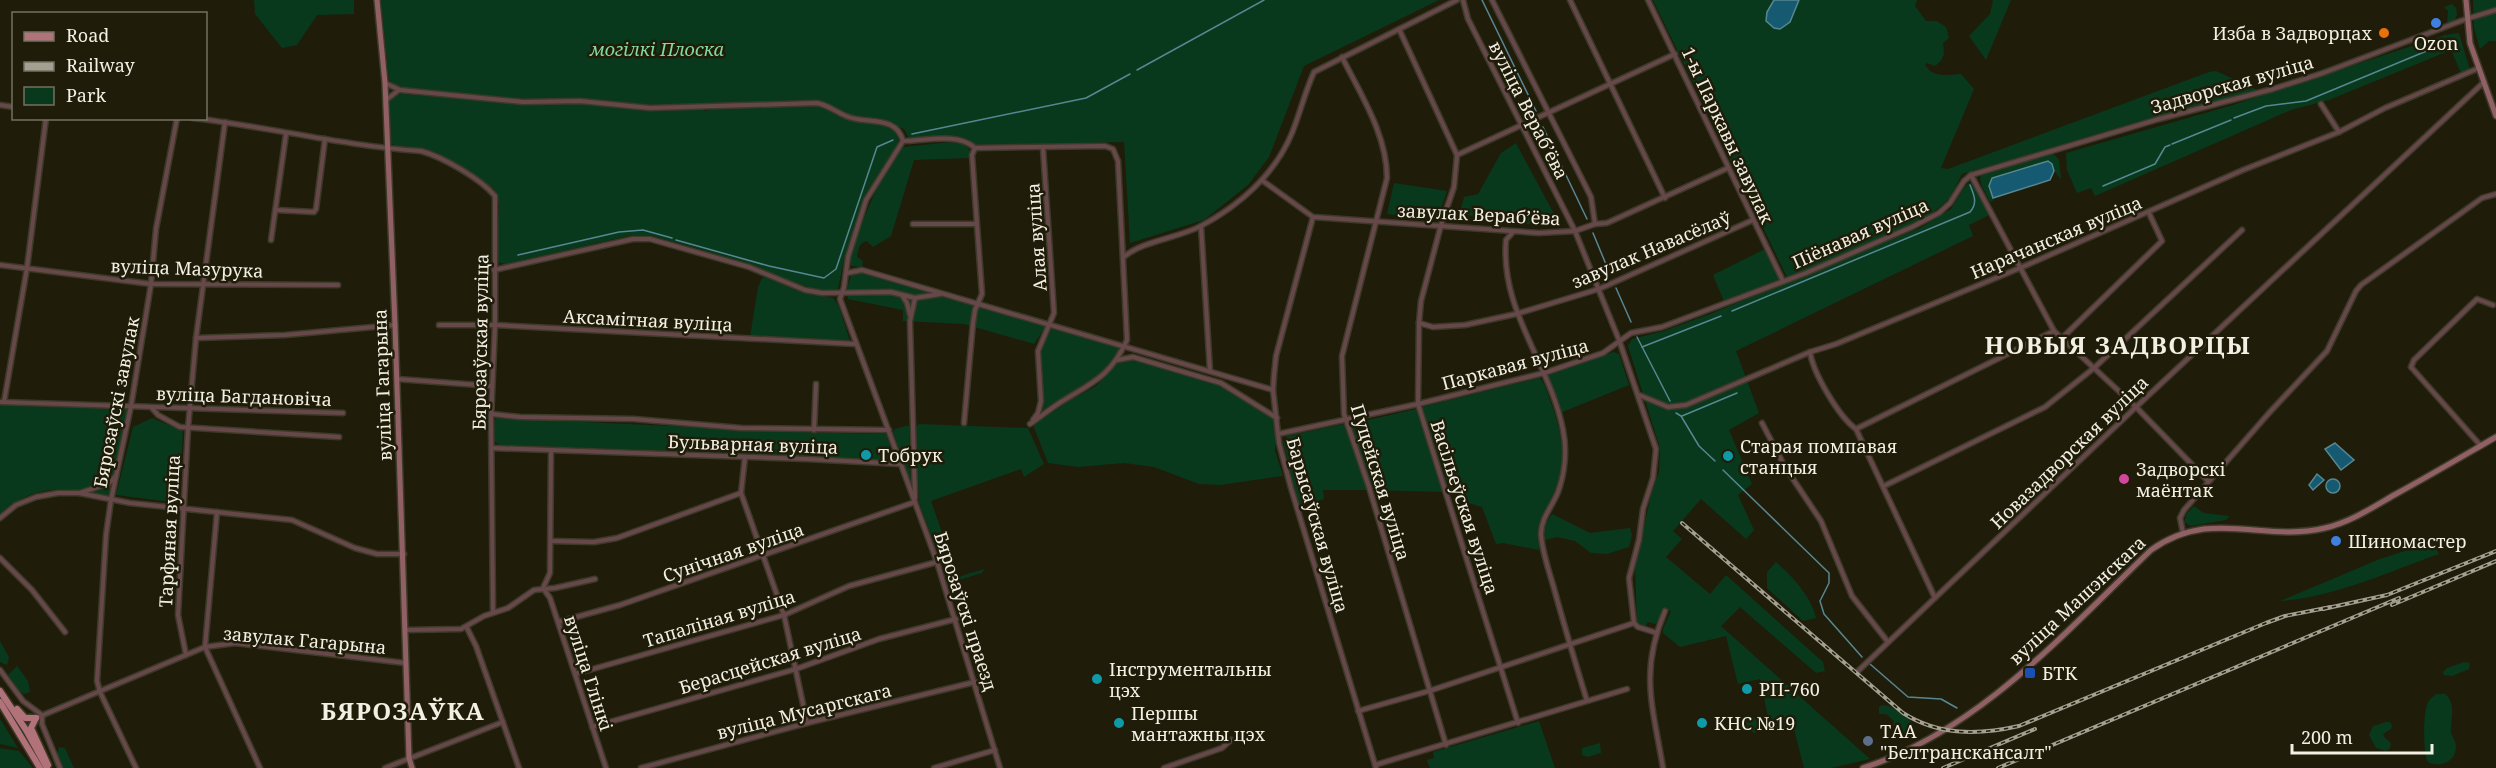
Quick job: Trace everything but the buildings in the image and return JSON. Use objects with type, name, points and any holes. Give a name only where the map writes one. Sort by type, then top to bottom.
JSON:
[{"type":"main road","name":"вуліца Гагарына","points":[[377,0],[385,83],[404,554],[405,663],[409,758],[412,768]]},
{"type":"main road","points":[[2466,0],[2470,43],[2496,116]]},
{"type":"main road","name":"вуліца Машэнскага","points":[[1863,768],[1925,743],[2002,689],[2151,550],[2183,533],[2221,527],[2302,532],[2333,526],[2371,508],[2496,437]]},
{"type":"main road","points":[[0,684],[25,718],[39,716]]},
{"type":"main road","points":[[0,691],[48,768]]},
{"type":"main road","points":[[0,702],[40,768]]},
{"type":"main road","points":[[39,716],[31,728],[46,755],[48,768]]},
{"type":"street","points":[[1124,257],[1132,250],[1180,236],[1201,226],[1263,181],[1291,135],[1314,72],[1457,0]]},
{"type":"street","name":"вуліца Верабʼёва","points":[[1463,0],[1468,19],[1575,231],[1619,340],[1656,449],[1653,478],[1643,509],[1639,540],[1629,578],[1634,623]]},
{"type":"street","name":"вуліца Верабʼёва","points":[[1492,0],[1591,197],[1595,224]]},
{"type":"street","points":[[1570,0],[1665,198]]},
{"type":"street","name":"1-ы Паркавы завулак","points":[[1648,0],[1783,282]]},
{"type":"street","name":"Задворская вуліца","points":[[1971,175],[2313,76],[2496,10]]},
{"type":"street","points":[[1399,29],[1457,155],[1522,127],[1675,54]]},
{"type":"street","name":"Пуцейская вуліца","points":[[1342,57],[1382,139],[1387,159],[1387,178],[1342,356],[1346,420],[1369,487],[1446,745]]},
{"type":"street","name":"Нарачанская вуліца","points":[[1639,395],[1668,407],[1686,405],[1810,352],[1836,344],[2020,268],[2243,170],[2339,132],[2385,108],[2479,68]]},
{"type":"street","name":"Новазадворская вуліца","points":[[1858,671],[2484,82]]},
{"type":"street","points":[[385,83],[400,90],[523,102],[580,101],[650,108],[817,103],[825,104],[849,118],[876,120],[888,124],[898,130],[903,141]]},
{"type":"street","points":[[385,100],[400,90]]},
{"type":"street","points":[[2321,104],[2339,132]]},
{"type":"street","points":[[2,402],[27,268],[46,120]]},
{"type":"street","name":"Бярозаўскі завулак","points":[[100,692],[97,681],[106,535],[131,406],[151,284],[156,229],[177,120]]},
{"type":"street","name":"Бярозаўская вуліца","points":[[207,120],[286,134],[435,155],[488,188],[495,196],[495,325],[492,386],[493,612]]},
{"type":"street","name":"Тарфяная вуліца","points":[[186,655],[178,615],[188,428],[196,338],[225,122]]},
{"type":"street","points":[[271,240],[286,134]]},
{"type":"street","points":[[276,210],[314,212],[325,139]]},
{"type":"street","points":[[903,141],[964,140],[975,148],[1105,146],[1113,149],[1118,161],[1128,331],[1124,347],[1116,360]]},
{"type":"street","points":[[901,464],[855,344],[840,293],[844,287],[848,257],[866,200],[903,141]]},
{"type":"street","name":"Алая вуліца","points":[[1043,147],[1054,313],[1038,351],[1041,401],[1038,413],[1030,424],[1059,403],[1101,378],[1116,360]]},
{"type":"street","points":[[964,423],[973,323],[981,294],[972,155],[975,148]]},
{"type":"street","name":"Васільеўская вуліца","points":[[1457,155],[1454,187],[1441,225],[1421,301],[1418,404],[1518,723]]},
{"type":"street","name":"завулак Верабʼёва","points":[[1313,217],[1514,232],[1575,231],[1595,224],[1607,223],[1728,168]]},
{"type":"street","points":[[1971,175],[2054,331],[2136,407],[2208,481]]},
{"type":"street","name":"Піёнавая вуліца","points":[[1783,282],[1862,250],[1939,213],[1950,203],[1964,181],[1971,175]]},
{"type":"street","points":[[1263,181],[1313,217]]},
{"type":"street","points":[[2183,533],[2180,518],[2208,481],[2327,351],[2355,291],[2482,198],[2496,194]]},
{"type":"street","points":[[2062,338],[2162,242],[2149,213]]},
{"type":"street","name":"Барысаўская вуліца","points":[[1313,217],[1276,356],[1273,390],[1278,434],[1293,498],[1376,766]]},
{"type":"street","name":"завулак Навасёлаў","points":[[1419,323],[1433,327],[1465,326],[1516,314],[1599,289],[1753,220]]},
{"type":"street","points":[[913,224],[976,224]]},
{"type":"street","points":[[1201,226],[1210,371]]},
{"type":"street","points":[[1884,486],[2045,407],[2094,368],[2242,230]]},
{"type":"street","points":[[1514,232],[1508,236],[1505,246],[1507,282],[1516,314],[1544,373],[1561,420],[1565,450],[1564,473],[1557,494],[1542,524],[1541,536],[1587,701]]},
{"type":"street","points":[[494,270],[633,239],[650,239],[749,267],[805,290],[840,293],[891,292],[915,298],[941,294]]},
{"type":"street","points":[[1123,244],[1132,250]]},
{"type":"street","name":"вуліца Мазурука","points":[[0,265],[151,284],[338,285]]},
{"type":"street","points":[[847,273],[852,270],[862,270],[1273,390]]},
{"type":"street","name":"Паркавая вуліца","points":[[1278,434],[1418,404],[1544,373],[1603,353],[1631,333],[1662,327],[1783,282]]},
{"type":"street","points":[[902,295],[911,316]]},
{"type":"street","points":[[915,298],[909,328],[915,502]]},
{"type":"street","points":[[2481,446],[2411,367],[2414,360],[2477,299],[2495,305]]},
{"type":"street","points":[[196,338],[285,335],[395,325]]},
{"type":"street","name":"Аксамітная вуліца","points":[[440,325],[495,325],[855,344]]},
{"type":"street","points":[[1856,429],[2054,331]]},
{"type":"street","points":[[1810,352],[1811,362],[1829,394],[1848,423],[1856,429],[1935,598]]},
{"type":"street","points":[[1116,360],[1133,357],[1221,383],[1277,418]]},
{"type":"street","points":[[397,379],[492,386]]},
{"type":"street","name":"Бульварная вуліца","points":[[814,430],[816,384]]},
{"type":"street","name":"вуліца Багдановіча","points":[[2,402],[343,413]]},
{"type":"street","points":[[152,407],[167,421],[188,428],[339,437]]},
{"type":"street","name":"Бульварная вуліца","points":[[492,414],[520,417],[634,419],[741,428],[889,430]]},
{"type":"street","points":[[1762,423],[1785,467],[1821,521],[1852,596],[1888,642]]},
{"type":"street","name":"Бульварная вуліца","points":[[492,448],[901,464]]},
{"type":"street","points":[[543,588],[550,573],[551,450]]},
{"type":"street","points":[[745,457],[741,494],[784,615],[807,723]]},
{"type":"street","name":"Бярозаўскі праезд","points":[[901,464],[956,619],[1000,768]]},
{"type":"street","points":[[79,493],[110,483],[115,479],[119,469]]},
{"type":"street","points":[[0,518],[16,505],[36,496],[79,493],[111,500],[292,520],[355,548],[377,554],[404,554]]},
{"type":"street","points":[[551,541],[594,542],[617,538],[741,494]]},
{"type":"street","name":"Сунічная вуліца","points":[[558,622],[620,605],[915,502]]},
{"type":"street","points":[[217,512],[205,646],[260,768]]},
{"type":"street","points":[[0,558],[32,590],[65,632]]},
{"type":"street","name":"Тапаліная вуліца","points":[[575,674],[784,615],[849,586],[937,562]]},
{"type":"street","points":[[406,630],[466,628],[493,612],[508,608],[531,591],[595,579]]},
{"type":"street","name":"вуліца Глінкі","points":[[543,588],[550,598],[606,768]]},
{"type":"street","points":[[1663,768],[1650,697],[1650,661],[1665,612]]},
{"type":"street","name":"Берасцейская вуліца","points":[[592,727],[796,669],[879,639],[956,619]]},
{"type":"street","points":[[1358,711],[1430,691],[1634,623],[1638,627],[1657,633]]},
{"type":"street","points":[[466,628],[474,640],[519,768]]},
{"type":"street","name":"завулак Гагарына","points":[[39,716],[205,646],[235,643],[405,663]]},
{"type":"street","points":[[0,670],[23,701],[39,716],[60,768]]},
{"type":"street","name":"вуліца Мусаргскага","points":[[641,768],[807,723],[975,682]]},
{"type":"street","points":[[1376,766],[1627,689]]},
{"type":"street","points":[[100,692],[136,768]]},
{"type":"street","points":[[385,768],[503,722]]},
{"type":"street","points":[[1164,768],[1222,748],[1231,740]]},
{"type":"street","points":[[934,768],[995,750]]},
{"type":"green space","points":[[254,0],[354,0],[354,14],[317,15],[297,45],[282,48],[255,14]]},
{"type":"green space","name":"могілкі Плоска","points":[[381,0],[1439,0],[1304,66],[1269,157],[1248,185],[1204,220],[1130,243],[1124,142],[979,146],[954,138],[909,138],[904,129],[888,122],[877,118],[848,115],[819,100],[704,104],[704,111],[720,107],[816,104],[845,119],[875,123],[897,133],[899,144],[863,202],[844,260],[838,289],[828,290],[804,286],[746,263],[649,235],[632,235],[506,264],[500,263],[496,259],[499,205],[494,189],[437,153],[425,149],[395,146],[390,142],[388,103],[391,99],[396,95],[404,94],[523,104],[581,103],[654,110],[656,105],[526,99],[402,89],[389,80]]},
{"type":"green space","points":[[1653,0],[1917,0],[1915,6],[1926,21],[1937,21],[1946,27],[1949,38],[1943,43],[1944,54],[1940,61],[1935,66],[1927,63],[1925,65],[1936,74],[1961,74],[1974,89],[1941,168],[1948,169],[2209,72],[2216,71],[2257,90],[1962,174],[1954,191],[1942,205],[1927,216],[1868,246],[1787,277]]},
{"type":"green space","points":[[1993,0],[2011,0],[1986,60],[1969,36],[1990,14]]},
{"type":"green space","points":[[2473,0],[2496,0],[2496,41],[2489,41],[2480,49],[2474,28]]},
{"type":"green space","points":[[2452,4],[2456,8],[2457,15],[2454,21],[2447,23],[2448,11],[2444,7]]},
{"type":"green space","points":[[2459,33],[2470,70],[2461,73],[2451,50],[2329,100],[2291,110],[2095,196],[2091,188],[2077,193],[2067,170],[2066,153],[2233,105],[2445,35]]},
{"type":"green space","points":[[951,142],[966,145],[970,151],[969,158],[914,160],[891,236],[873,247],[867,241],[862,243],[857,257],[863,261],[862,267],[852,266],[849,263],[850,256],[872,199],[886,172],[903,147]]},
{"type":"green space","points":[[1516,143],[1560,225],[1491,223],[1460,212],[1464,197],[1478,194],[1501,153]]},
{"type":"green space","points":[[2053,153],[2059,160],[2061,179],[2048,161],[1993,178],[1989,186],[1994,200],[1990,202],[1981,184],[1980,175]]},
{"type":"green space","points":[[1394,183],[1447,191],[1437,220],[1387,214]]},
{"type":"green space","points":[[1969,183],[1973,184],[1989,215],[1969,225],[1973,236],[1736,351],[1759,413],[1729,430],[1752,484],[1738,495],[1754,530],[1746,539],[1701,499],[1673,531],[1682,539],[1666,557],[1710,594],[1726,575],[1823,662],[1825,671],[1816,673],[1740,607],[1721,626],[1870,759],[1831,768],[1804,768],[1793,725],[1771,731],[1760,679],[1738,684],[1726,636],[1680,647],[1663,633],[1671,611],[1664,608],[1656,624],[1648,622],[1645,627],[1637,622],[1635,566],[1651,495],[1659,472],[1660,448],[1628,346],[1632,339],[1664,331],[1710,314],[1920,228],[1951,209]]},
{"type":"green space","points":[[1765,249],[1780,280],[1724,301],[1713,275]]},
{"type":"green space","points":[[859,272],[1046,326],[1034,344],[964,324],[903,321],[903,310],[848,299],[847,289],[851,275]]},
{"type":"green space","points":[[765,277],[796,290],[833,298],[838,304],[850,341],[750,337],[758,287],[762,278]]},
{"type":"green space","points":[[1051,328],[1120,348],[1105,370],[1094,379],[1041,411],[1041,349]]},
{"type":"green space","points":[[1613,352],[1619,354],[1629,385],[1560,413],[1548,375]]},
{"type":"green space","points":[[1136,360],[1222,385],[1275,420],[1275,451],[1283,476],[1220,485],[1199,484],[1154,467],[1124,463],[1078,467],[1048,463],[1033,425],[1096,386],[1118,363]]},
{"type":"green space","points":[[1539,378],[1546,389],[1557,420],[1561,439],[1562,466],[1540,529],[1539,550],[1503,543],[1496,544],[1482,507],[1458,500],[1456,492],[1450,492],[1422,407]]},
{"type":"green space","points":[[0,404],[129,409],[108,496],[64,490],[38,492],[13,504],[0,514]]},
{"type":"green space","points":[[1416,409],[1443,492],[1373,490],[1351,424]]},
{"type":"green space","points":[[152,418],[183,431],[179,503],[116,495],[133,427]]},
{"type":"green space","points":[[497,418],[886,434],[896,461],[500,445],[494,441],[494,421]]},
{"type":"green space","points":[[919,424],[1028,428],[1044,464],[1024,477],[1021,469],[931,501],[952,561],[943,561],[939,557],[919,502],[915,427]]},
{"type":"green space","points":[[1344,424],[1367,490],[1323,490],[1324,499],[1299,507],[1283,441],[1287,436]]},
{"type":"green space","points":[[909,426],[911,483],[893,432],[895,429]]},
{"type":"green space","points":[[2194,506],[2204,513],[2229,516],[2226,520],[2191,526],[2184,522],[2187,513]]},
{"type":"green space","points":[[1552,514],[1590,533],[1630,528],[1632,535],[1629,547],[1607,554],[1591,553],[1575,541],[1557,537],[1545,540],[1544,533]]},
{"type":"green space","points":[[2432,542],[2439,554],[2341,589],[2301,599],[2280,601],[2380,559]]},
{"type":"green space","points":[[1776,562],[1805,594],[1816,618],[1803,621],[1767,588],[1767,572]]},
{"type":"green space","points":[[954,566],[958,577],[984,569],[982,573],[953,582],[947,580],[944,571]]},
{"type":"green space","points":[[0,641],[9,657],[7,665],[0,662]]},
{"type":"green space","points":[[2464,662],[2470,663],[2469,669],[2452,676],[2444,675],[2443,672],[2447,668]]},
{"type":"green space","points":[[17,666],[28,681],[30,692],[24,694],[18,690],[8,675]]},
{"type":"green space","points":[[2437,694],[2445,694],[2451,702],[2451,731],[2456,747],[2450,760],[2442,764],[2432,764],[2426,758],[2425,717],[2429,701]]},
{"type":"green space","points":[[1883,705],[1897,710],[1906,717],[1915,729],[1913,732],[1905,734],[1893,725],[1894,721],[1886,714],[1879,714],[1879,707]]},
{"type":"green space","points":[[1764,715],[1765,723],[1760,731],[1754,733],[1744,726],[1743,720]]},
{"type":"green space","points":[[0,719],[18,748],[0,744]]},
{"type":"green space","points":[[1539,721],[1555,768],[1430,768],[1427,760],[1434,758],[1433,752]]},
{"type":"green space","points":[[2390,722],[2392,726],[2383,734],[2391,743],[2390,748],[2386,751],[2376,748],[2369,735],[2373,726]]},
{"type":"green space","points":[[1600,743],[1601,753],[1588,757],[1582,755],[1582,748]]},
{"type":"green space","points":[[59,747],[65,748],[74,768],[63,768],[57,755]]},
{"type":"green space","points":[[0,748],[19,751],[33,768],[0,768]]},
{"type":"water","points":[[1774,0],[1799,0],[1790,22],[1780,29],[1774,28],[1766,21],[1767,12]]},
{"type":"water","points":[[2048,161],[2052,164],[2054,171],[2050,180],[1993,198],[1989,186],[1992,178]]},
{"type":"water","points":[[2335,443],[2354,460],[2341,470],[2325,449]]},
{"type":"water","points":[[2317,474],[2324,480],[2313,490],[2309,485]]},
{"type":"water","points":[[2333,479],[2338,481],[2340,486],[2338,491],[2333,493],[2328,491],[2326,486],[2328,481]]},
{"type":"waterway","points":[[1137,70],[1264,0]]},
{"type":"waterway","points":[[1482,0],[1536,111]]},
{"type":"waterway","points":[[2234,118],[2266,106],[2306,101],[2429,50]]},
{"type":"waterway","points":[[912,134],[1086,98],[1130,74]]},
{"type":"waterway","points":[[2172,144],[2231,120]]},
{"type":"waterway","points":[[1543,127],[1587,219]]},
{"type":"waterway","points":[[676,240],[769,266],[824,278],[836,269],[877,147],[893,140]]},
{"type":"waterway","points":[[2103,186],[2155,164],[2165,147],[2170,145]]},
{"type":"waterway","points":[[1732,311],[1970,212],[1975,202],[1970,185]]},
{"type":"waterway","points":[[518,255],[619,232],[643,230],[672,238]]},
{"type":"waterway","points":[[1593,233],[1610,274]]},
{"type":"waterway","points":[[1616,288],[1631,322]]},
{"type":"waterway","points":[[1642,347],[1721,316]]},
{"type":"waterway","points":[[1637,337],[1670,401]]},
{"type":"waterway","points":[[1682,416],[1737,393]]},
{"type":"waterway","points":[[1676,413],[1681,416],[1699,446],[1715,461]]},
{"type":"waterway","points":[[1723,470],[1829,573],[1829,583],[1820,601],[1824,614],[1862,657]]},
{"type":"waterway","points":[[1870,664],[1908,697],[1941,699],[1957,708]]},
{"type":"railway","points":[[1682,523],[1903,713],[1931,726],[1960,732],[1989,731],[2019,726],[2266,623],[2285,616],[2331,607]]},
{"type":"railway","points":[[2323,609],[2387,595],[2496,551]]},
{"type":"railway","points":[[2392,605],[2496,561]]},
{"type":"railway","points":[[1998,768],[2399,598]]},
{"type":"railway","points":[[1943,768],[2035,729]]},
{"type":"place","name":"Ozon","points":[[2436,23]]},
{"type":"place","name":"Изба в Задворцах","points":[[2384,33]]},
{"type":"place","name":"Тобрук","points":[[866,455]]},
{"type":"place","name":"Старая помпавая станцыя","points":[[1728,456]]},
{"type":"place","name":"Задворскі маёнтак","points":[[2124,479]]},
{"type":"place","name":"Шиномастер","points":[[2336,541]]},
{"type":"place","name":"БТК","points":[[2030,673]]},
{"type":"place","name":"Інструментальны цэх","points":[[1097,679]]},
{"type":"place","name":"РП-760","points":[[1747,689]]},
{"type":"place","name":"Першы мантажны цэх","points":[[1119,723]]},
{"type":"place","name":"КНС №19","points":[[1702,723]]},
{"type":"place","name":"ТАА \"Белтранскансалт\"","points":[[1868,741]]},
{"type":"district","name":"НОВЫЯ ЗАДВОРЦЫ","points":[[2118,344]]},
{"type":"district","name":"БЯРОЗАЎКА","points":[[403,710]]}]
